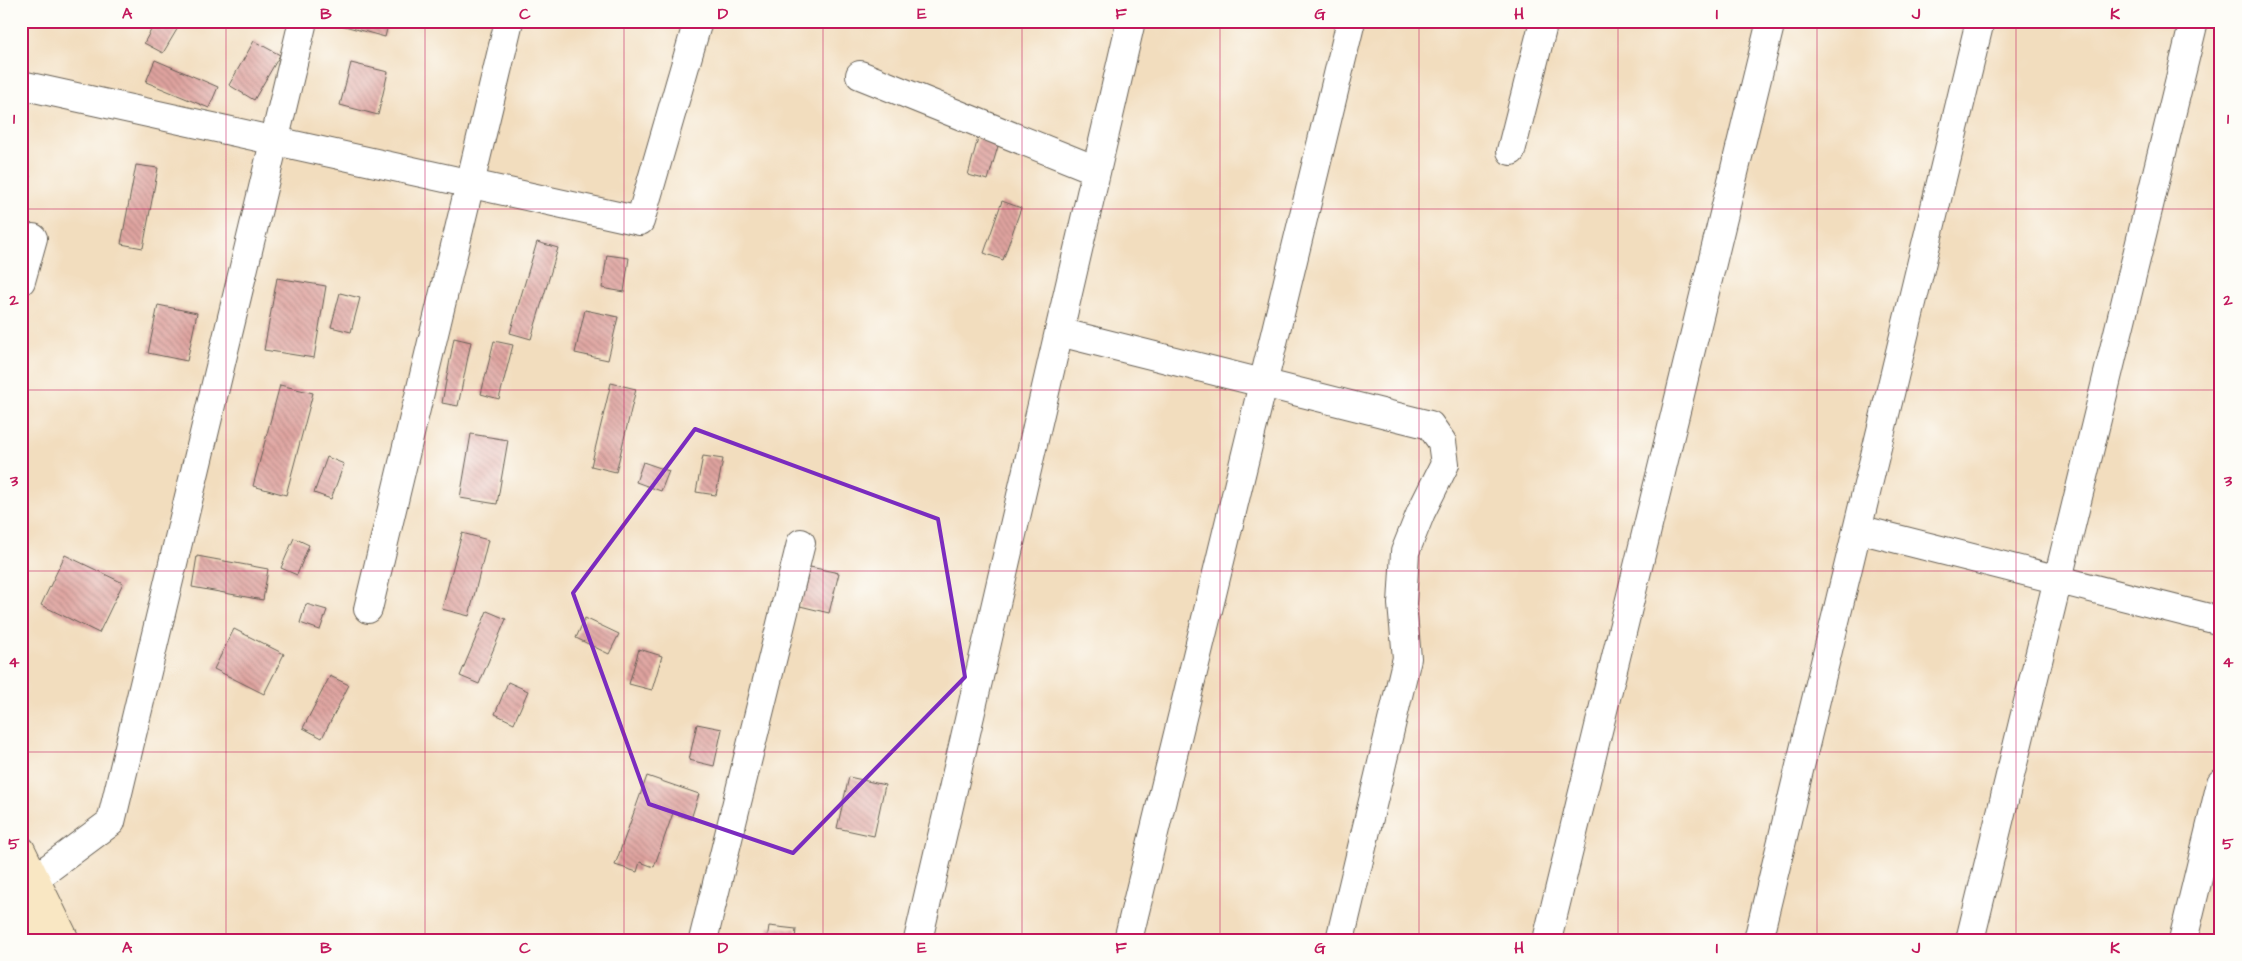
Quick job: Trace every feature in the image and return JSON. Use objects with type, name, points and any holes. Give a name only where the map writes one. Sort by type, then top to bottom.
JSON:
[{"type":"main road","points":[[21,850],[28,884],[65,940]]},
{"type":"main road","points":[[21,910],[36,940]]},
{"type":"street","points":[[28,884],[111,822],[303,21]]},
{"type":"street","points":[[368,609],[509,21]]},
{"type":"street","points":[[21,85],[640,221],[698,21]]},
{"type":"street","points":[[918,940],[1131,21]]},
{"type":"street","points":[[1128,940],[1350,21]]},
{"type":"street","points":[[1511,151],[1544,21]]},
{"type":"street","points":[[1547,940],[1771,21]]},
{"type":"street","points":[[1758,940],[1980,21]]},
{"type":"street","points":[[1970,940],[2194,21]]},
{"type":"street","points":[[860,75],[1096,170]]},
{"type":"street","points":[[21,281],[33,238]]},
{"type":"street","points":[[1059,332],[1430,425],[1442,442],[1445,464],[1405,552],[1402,604],[1407,658],[1340,940]]},
{"type":"street","points":[[1858,529],[2221,621]]},
{"type":"street","points":[[703,940],[801,543]]},
{"type":"street","points":[[2183,940],[2221,783]]},
{"type":"highlighted area","points":[[695,429],[938,519],[965,677],[793,853],[649,804],[573,593]]},
{"type":"building","points":[[156,21],[182,21],[163,53],[144,43]]},
{"type":"building","points":[[326,21],[389,21],[385,37]]},
{"type":"building","points":[[254,41],[280,55],[254,100],[229,85]]},
{"type":"building","points":[[155,60],[218,87],[209,108],[146,82]]},
{"type":"building","points":[[351,63],[388,72],[378,115],[340,105]]},
{"type":"building","points":[[978,138],[999,143],[988,180],[968,175]]},
{"type":"building","points":[[136,165],[158,168],[143,248],[121,244]]},
{"type":"building","points":[[21,175],[30,176],[25,210],[21,210]]},
{"type":"building","points":[[1002,201],[1021,208],[1003,260],[984,253]]},
{"type":"building","points":[[537,242],[558,248],[531,339],[510,333]]},
{"type":"building","points":[[607,255],[629,258],[624,292],[602,288]]},
{"type":"building","points":[[277,278],[326,286],[314,358],[264,350]]},
{"type":"building","points":[[340,293],[360,298],[351,332],[331,327]]},
{"type":"building","points":[[158,305],[197,313],[187,361],[148,353]]},
{"type":"building","points":[[585,310],[618,317],[608,360],[575,353]]},
{"type":"building","points":[[454,338],[471,342],[458,406],[442,403]]},
{"type":"building","points":[[494,341],[513,345],[499,399],[481,394]]},
{"type":"building","points":[[611,383],[636,389],[616,472],[591,466]]},
{"type":"building","points":[[280,385],[313,393],[286,495],[253,486]]},
{"type":"building","points":[[471,434],[508,440],[497,504],[460,498]]},
{"type":"building","points":[[703,456],[723,459],[716,495],[696,492]]},
{"type":"building","points":[[327,457],[344,464],[331,499],[314,493]]},
{"type":"building","points":[[643,462],[669,471],[661,491],[636,482]]},
{"type":"building","points":[[462,533],[488,540],[469,616],[442,609]]},
{"type":"building","points":[[294,538],[309,545],[297,575],[281,568]]},
{"type":"building","points":[[65,555],[123,583],[99,633],[41,605]]},
{"type":"building","points":[[197,556],[268,569],[263,600],[192,587]]},
{"type":"building","points":[[810,567],[839,573],[829,613],[800,606]]},
{"type":"building","points":[[306,604],[327,610],[320,630],[300,623]]},
{"type":"building","points":[[487,611],[506,619],[479,684],[460,676]]},
{"type":"building","points":[[585,618],[619,634],[609,654],[576,638]]},
{"type":"building","points":[[234,629],[284,654],[264,694],[214,669]]},
{"type":"building","points":[[639,649],[662,656],[652,690],[629,684]]},
{"type":"building","points":[[330,676],[349,685],[322,738],[303,728]]},
{"type":"building","points":[[508,682],[528,691],[514,723],[495,714]]},
{"type":"building","points":[[697,724],[722,729],[714,766],[689,760]]},
{"type":"building","points":[[647,776],[699,794],[691,819],[673,813],[654,867],[640,862],[637,872],[615,865]]},
{"type":"building","points":[[849,777],[885,785],[874,836],[837,828]]},
{"type":"building","points":[[769,926],[796,929],[795,940],[767,940]]}]
